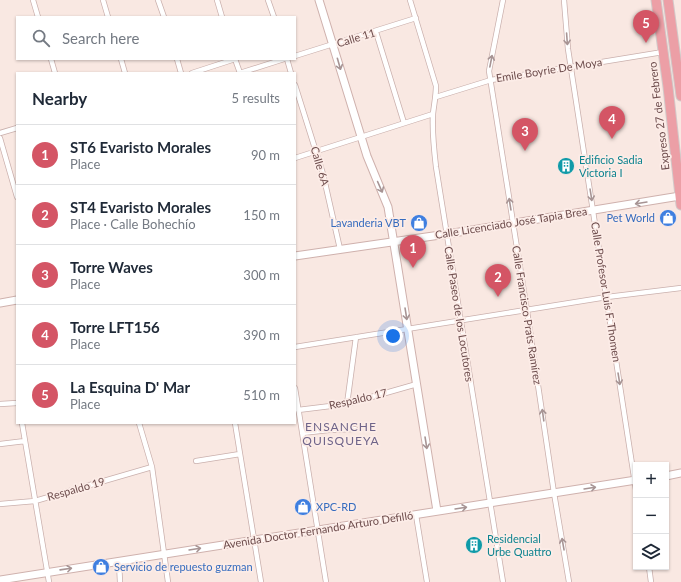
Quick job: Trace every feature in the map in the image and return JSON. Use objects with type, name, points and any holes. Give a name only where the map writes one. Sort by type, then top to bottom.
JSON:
[{"type":"highway","name":"Expreso 27 de Febrero","points":[[656,0],[680,201]]},
{"type":"highway","points":[[668,0],[680,75],[681,96]]},
{"type":"street","points":[[34,0],[38,16]]},
{"type":"street","points":[[103,0],[108,16]]},
{"type":"street","points":[[158,0],[164,16]]},
{"type":"street","points":[[217,0],[222,16]]},
{"type":"street","points":[[268,0],[274,16]]},
{"type":"street","points":[[319,0],[334,44],[367,156],[385,198],[394,241],[437,511]]},
{"type":"street","name":"Calle Paseo de los Locutores","points":[[410,0],[434,78],[436,97],[433,114],[434,150],[460,321],[503,582]]},
{"type":"street","name":"Calle Francisco Prats Ramírez","points":[[503,0],[489,71],[569,582]]},
{"type":"street","name":"Calle Profesor Luis F. Thomen","points":[[564,0],[568,49],[633,467]]},
{"type":"street","name":"Calle 11","points":[[296,56],[376,32],[416,18]]},
{"type":"street","points":[[376,32],[404,123]]},
{"type":"street","name":"Emile Boyrie De Moya","points":[[436,97],[491,80],[663,52]]},
{"type":"street","points":[[51,60],[55,72]]},
{"type":"street","points":[[121,60],[125,72]]},
{"type":"street","points":[[177,60],[181,72]]},
{"type":"street","points":[[195,72],[232,60]]},
{"type":"street","points":[[235,60],[240,72]]},
{"type":"street","points":[[243,72],[282,60]]},
{"type":"street","points":[[285,60],[291,72]]},
{"type":"street","name":"Calle 6A","points":[[296,88],[323,174],[340,249]]},
{"type":"street","points":[[296,158],[362,138],[433,114]]},
{"type":"street","points":[[0,133],[16,128]]},
{"type":"street","points":[[0,138],[16,193]]},
{"type":"street","name":"Calle Licenciado José Tapia Brea","points":[[296,255],[447,234],[594,210],[680,201]]},
{"type":"street","points":[[296,347],[607,297],[681,288]]},
{"type":"street","points":[[0,303],[16,300]]},
{"type":"street","points":[[347,404],[356,337]]},
{"type":"street","name":"Respaldo 17","points":[[298,410],[347,404],[417,384]]},
{"type":"street","points":[[296,395],[319,530],[326,582]]},
{"type":"street","points":[[0,404],[16,403]]},
{"type":"street","points":[[22,424],[49,582]]},
{"type":"street","points":[[139,424],[152,467],[168,582]]},
{"type":"street","points":[[235,424],[261,582]]},
{"type":"street","points":[[302,433],[355,429]]},
{"type":"street","points":[[0,444],[25,441]]},
{"type":"street","points":[[196,461],[240,454]]},
{"type":"street","name":"Respaldo 19","points":[[0,504],[34,500],[152,467]]},
{"type":"street","points":[[669,475],[681,473]]},
{"type":"street","name":"Avenida Doctor Fernando Arturo Defilló","points":[[0,580],[633,480]]},
{"type":"street","points":[[416,515],[427,582]]},
{"type":"street","points":[[119,562],[120,582]]},
{"type":"street","points":[[649,570],[651,582]]},
{"type":"place","name":"La Esquina D' Mar","points":[[646,43]]},
{"type":"place","name":"Torre LFT156","points":[[612,139]]},
{"type":"place","name":"Torre Waves","points":[[525,151]]},
{"type":"place","name":"Edificio Sadia Victoria I","points":[[566,166]]},
{"type":"place","name":"Pet World","points":[[668,218]]},
{"type":"place","name":"Lavanderia VBT","points":[[419,223]]},
{"type":"place","name":"ST6 Evaristo Morales","points":[[413,268]]},
{"type":"place","name":"ST4 Evaristo Morales","points":[[498,297]]},
{"type":"place","name":"XPC-RD","points":[[303,507]]},
{"type":"place","name":"Residencial Urbe Quattro","points":[[474,545]]},
{"type":"place","name":"Servicio de repuesto guzman","points":[[101,567]]},
{"type":"district","name":"ENSANCHE QUISQUEYA","points":[[341,434]]}]
